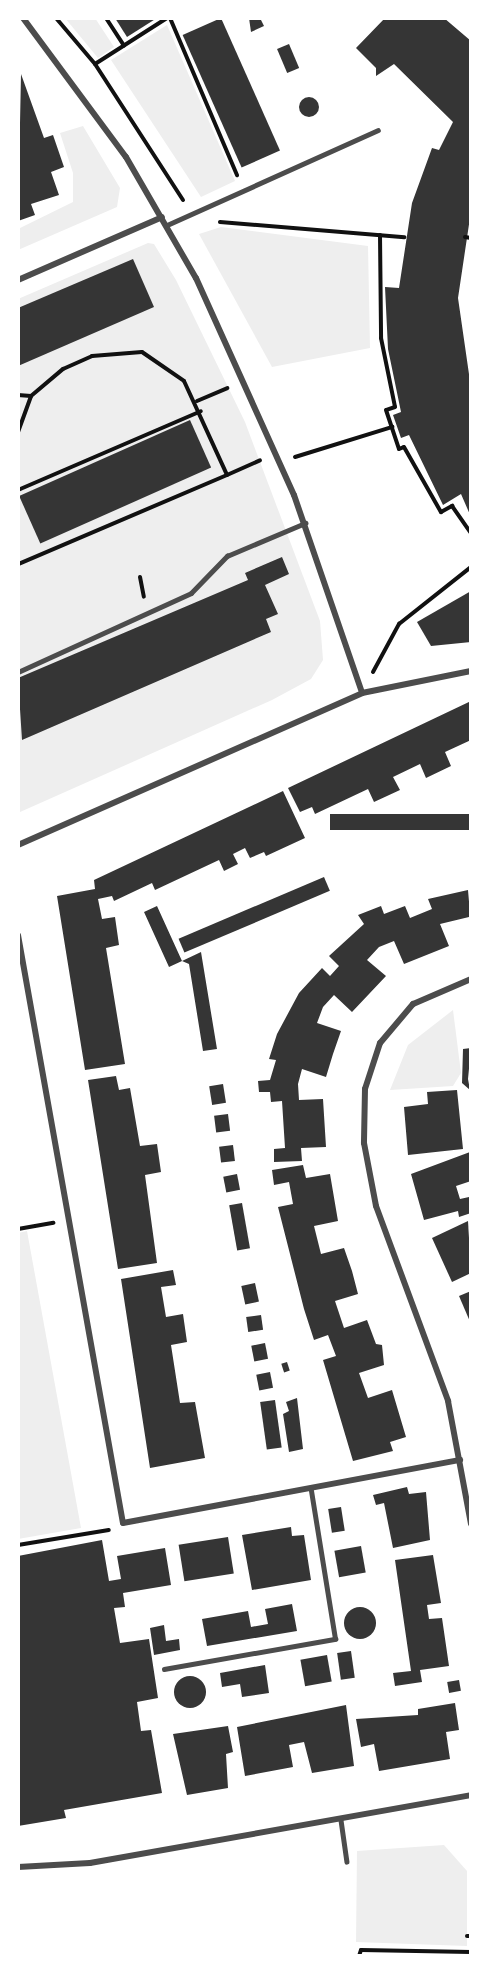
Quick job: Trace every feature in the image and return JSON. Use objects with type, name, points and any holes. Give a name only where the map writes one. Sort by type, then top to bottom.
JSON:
[{"type":"street","points":[[23,18],[126,156],[167,225],[245,380],[305,523],[362,693]]},
{"type":"street","points":[[18,280],[162,217]]},
{"type":"street","points":[[18,845],[362,693],[471,671]]},
{"type":"street","points":[[18,935],[66,1221],[123,1522],[311,1491],[460,1460]]},
{"type":"street","points":[[471,979],[413,1004],[380,1043],[365,1089],[364,1143],[376,1206],[448,1401],[471,1524]]},
{"type":"street","points":[[18,1868],[90,1863],[471,1795]]},
{"type":"lane","points":[[167,225],[378,130]]},
{"type":"lane","points":[[18,672],[191,593],[226,556],[305,523]]},
{"type":"lane","points":[[164,1668],[335,1639],[311,1491]]},
{"type":"lane","points":[[341,1820],[347,1862]]},
{"type":"path","points":[[56,18],[95,64],[192,214]]},
{"type":"path","points":[[106,18],[124,46]]},
{"type":"path","points":[[95,64],[169,18],[244,191]]},
{"type":"path","points":[[209,206],[216,221],[404,237]]},
{"type":"path","points":[[380,235],[381,338],[395,407],[386,410],[399,448],[404,447],[441,512],[452,506],[471,533]]},
{"type":"path","points":[[465,237],[471,238]]},
{"type":"path","points":[[18,432],[31,396],[76,362],[125,350],[158,359],[197,400],[227,474]]},
{"type":"path","points":[[197,400],[245,380]]},
{"type":"path","points":[[18,395],[31,396]]},
{"type":"path","points":[[18,490],[201,411]]},
{"type":"path","points":[[280,462],[392,427]]},
{"type":"path","points":[[18,564],[276,453]]},
{"type":"path","points":[[362,693],[399,624],[471,567]]},
{"type":"path","points":[[18,1229],[66,1221]]},
{"type":"path","points":[[18,1545],[110,1530],[123,1522]]},
{"type":"path","points":[[359,1956],[360,1950],[471,1952]]},
{"type":"shaded area","points":[[65,18],[95,18],[114,47],[98,58]]},
{"type":"shaded area","points":[[167,25],[235,181],[201,197],[111,60]]},
{"type":"shaded area","points":[[83,126],[120,188],[117,207],[18,250],[18,229],[73,202],[73,173],[60,133]]},
{"type":"shaded area","points":[[221,227],[368,246],[370,348],[272,367],[199,234]]},
{"type":"shaded area","points":[[148,243],[154,244],[176,280],[245,422],[320,621],[323,660],[311,679],[272,700],[20,812],[18,299]]},
{"type":"shaded area","points":[[453,1010],[461,1073],[453,1086],[390,1090],[408,1045]]},
{"type":"shaded area","points":[[27,1231],[81,1528],[18,1539],[18,1233]]},
{"type":"shaded area","points":[[444,1845],[467,1871],[467,1946],[356,1942],[357,1851]]},
{"type":"building","points":[[115,18],[157,18],[127,37]]},
{"type":"building","points":[[221,18],[280,150],[242,168],[183,35]]},
{"type":"building","points":[[249,18],[260,18],[264,26],[251,32]]},
{"type":"building","points":[[385,18],[444,18],[471,41],[471,211],[458,298],[471,388],[471,517],[461,494],[443,505],[409,435],[401,438],[393,415],[401,412],[388,349],[385,287],[399,288],[412,203],[432,148],[439,150],[453,122],[394,64],[376,76],[376,68],[356,48]]},
{"type":"building","points":[[289,44],[299,68],[287,73],[277,49]]},
{"type":"building","points":[[21,74],[44,138],[53,135],[64,167],[51,172],[59,195],[31,204],[35,215],[18,221]]},
{"type":"building","points":[[305,97],[313,97],[319,103],[319,111],[313,117],[305,117],[299,111],[299,103]]},
{"type":"building","points":[[133,259],[154,307],[18,366],[18,308]]},
{"type":"building","points":[[190,420],[211,468],[40,544],[19,496]]},
{"type":"building","points":[[282,557],[289,574],[265,585],[278,614],[266,619],[271,632],[22,740],[18,678],[248,580],[245,573]]},
{"type":"building","points":[[471,591],[471,642],[431,646],[417,622]]},
{"type":"building","points":[[471,701],[471,740],[445,752],[451,766],[426,778],[420,764],[393,777],[400,790],[374,802],[368,789],[315,814],[312,807],[300,812],[288,788]]},
{"type":"building","points":[[283,791],[305,838],[266,856],[264,852],[250,858],[245,848],[233,854],[238,864],[224,871],[219,860],[155,890],[152,883],[114,901],[112,896],[98,899],[102,919],[115,917],[119,945],[106,948],[125,1064],[85,1070],[57,896],[95,889],[94,880]]},
{"type":"building","points":[[330,814],[471,814],[471,830],[330,830]]},
{"type":"building","points":[[324,877],[330,891],[184,953],[179,939]]},
{"type":"building","points":[[468,890],[471,925],[469,917],[440,924],[449,946],[404,964],[394,941],[379,947],[367,960],[386,976],[352,1012],[334,995],[323,1007],[317,1023],[341,1031],[326,1077],[302,1069],[298,1084],[299,1100],[323,1099],[326,1147],[301,1148],[302,1161],[274,1162],[274,1149],[285,1148],[282,1101],[271,1102],[270,1092],[259,1092],[258,1081],[270,1080],[276,1060],[269,1059],[277,1034],[299,993],[322,968],[330,976],[339,966],[329,956],[364,924],[358,915],[381,906],[384,914],[405,906],[410,918],[432,909],[428,899]]},
{"type":"building","points":[[157,906],[182,961],[169,967],[144,912]]},
{"type":"building","points":[[201,952],[217,1049],[203,1051],[189,964],[182,961]]},
{"type":"building","points":[[471,1048],[468,1079],[470,1090],[462,1083],[463,1049]]},
{"type":"building","points":[[116,1076],[119,1090],[130,1088],[140,1146],[157,1144],[161,1172],[145,1175],[157,1263],[118,1269],[88,1080]]},
{"type":"building","points":[[223,1084],[226,1103],[212,1105],[209,1086]]},
{"type":"building","points":[[457,1090],[463,1149],[408,1155],[404,1107],[428,1104],[427,1092]]},
{"type":"building","points":[[228,1114],[230,1131],[216,1133],[214,1116]]},
{"type":"building","points":[[233,1145],[235,1161],[221,1163],[219,1147]]},
{"type":"building","points":[[470,1152],[471,1181],[456,1186],[460,1199],[469,1197],[471,1213],[459,1217],[458,1211],[424,1220],[411,1174]]},
{"type":"building","points":[[303,1165],[306,1178],[330,1174],[338,1221],[314,1226],[321,1254],[344,1248],[358,1294],[335,1301],[344,1328],[367,1320],[376,1344],[382,1345],[384,1365],[359,1373],[368,1398],[392,1390],[406,1437],[390,1442],[393,1451],[353,1461],[323,1360],[336,1356],[328,1335],[314,1340],[278,1207],[293,1204],[289,1182],[274,1185],[272,1170]]},
{"type":"building","points":[[237,1174],[240,1190],[226,1192],[223,1177]]},
{"type":"building","points":[[242,1203],[250,1248],[237,1251],[229,1205]]},
{"type":"building","points":[[468,1221],[471,1273],[452,1282],[432,1238]]},
{"type":"building","points":[[173,1270],[176,1285],[161,1287],[166,1317],[183,1314],[187,1342],[171,1345],[180,1403],[195,1402],[205,1458],[150,1468],[121,1279]]},
{"type":"building","points":[[255,1283],[259,1302],[245,1304],[241,1286]]},
{"type":"building","points":[[471,1291],[471,1324],[459,1296]]},
{"type":"building","points":[[261,1315],[263,1330],[248,1332],[246,1317]]},
{"type":"building","points":[[265,1343],[268,1359],[254,1361],[251,1346]]},
{"type":"building","points":[[287,1362],[290,1371],[284,1372],[281,1364]]},
{"type":"building","points":[[270,1372],[273,1388],[259,1390],[256,1375]]},
{"type":"building","points":[[297,1398],[303,1449],[289,1452],[283,1414],[289,1411],[286,1402]]},
{"type":"building","points":[[275,1400],[282,1448],[267,1450],[260,1402]]},
{"type":"building","points":[[407,1487],[409,1494],[426,1492],[430,1540],[393,1548],[384,1503],[376,1505],[373,1495]]},
{"type":"building","points":[[341,1507],[345,1531],[332,1533],[328,1509]]},
{"type":"building","points":[[291,1527],[292,1536],[304,1535],[311,1580],[252,1590],[242,1535]]},
{"type":"building","points":[[228,1537],[234,1574],[184,1581],[179,1545]]},
{"type":"building","points":[[102,1540],[109,1581],[121,1579],[117,1556],[165,1548],[171,1585],[123,1593],[125,1607],[114,1608],[120,1643],[149,1639],[158,1698],[137,1702],[141,1731],[151,1730],[162,1793],[64,1810],[66,1818],[18,1826],[18,1556]]},
{"type":"building","points":[[361,1546],[366,1573],[339,1577],[334,1551]]},
{"type":"building","points":[[433,1555],[441,1603],[427,1605],[429,1619],[442,1618],[449,1666],[420,1670],[422,1682],[395,1686],[393,1673],[411,1671],[395,1560]]},
{"type":"building","points":[[292,1604],[297,1631],[207,1646],[202,1619],[248,1611],[251,1627],[268,1624],[265,1609]]},
{"type":"building","points":[[360,1607],[371,1612],[376,1623],[371,1634],[360,1639],[349,1634],[344,1623],[349,1612]]},
{"type":"building","points":[[164,1625],[166,1641],[179,1639],[180,1650],[154,1655],[150,1628]]},
{"type":"building","points":[[351,1651],[355,1678],[341,1680],[337,1653]]},
{"type":"building","points":[[327,1655],[332,1682],[305,1686],[300,1660]]},
{"type":"building","points":[[265,1665],[269,1693],[242,1697],[240,1684],[222,1687],[220,1673]]},
{"type":"building","points":[[190,1676],[201,1681],[206,1692],[201,1703],[190,1708],[179,1703],[174,1692],[179,1681]]},
{"type":"building","points":[[459,1680],[461,1691],[449,1693],[447,1682]]},
{"type":"building","points":[[455,1703],[459,1730],[446,1732],[450,1759],[379,1771],[374,1744],[361,1747],[356,1719],[418,1715],[418,1709]]},
{"type":"building","points":[[346,1705],[354,1766],[312,1773],[304,1742],[289,1745],[293,1767],[245,1776],[237,1727]]},
{"type":"building","points":[[228,1726],[233,1752],[226,1754],[228,1788],[187,1795],[173,1734]]}]
